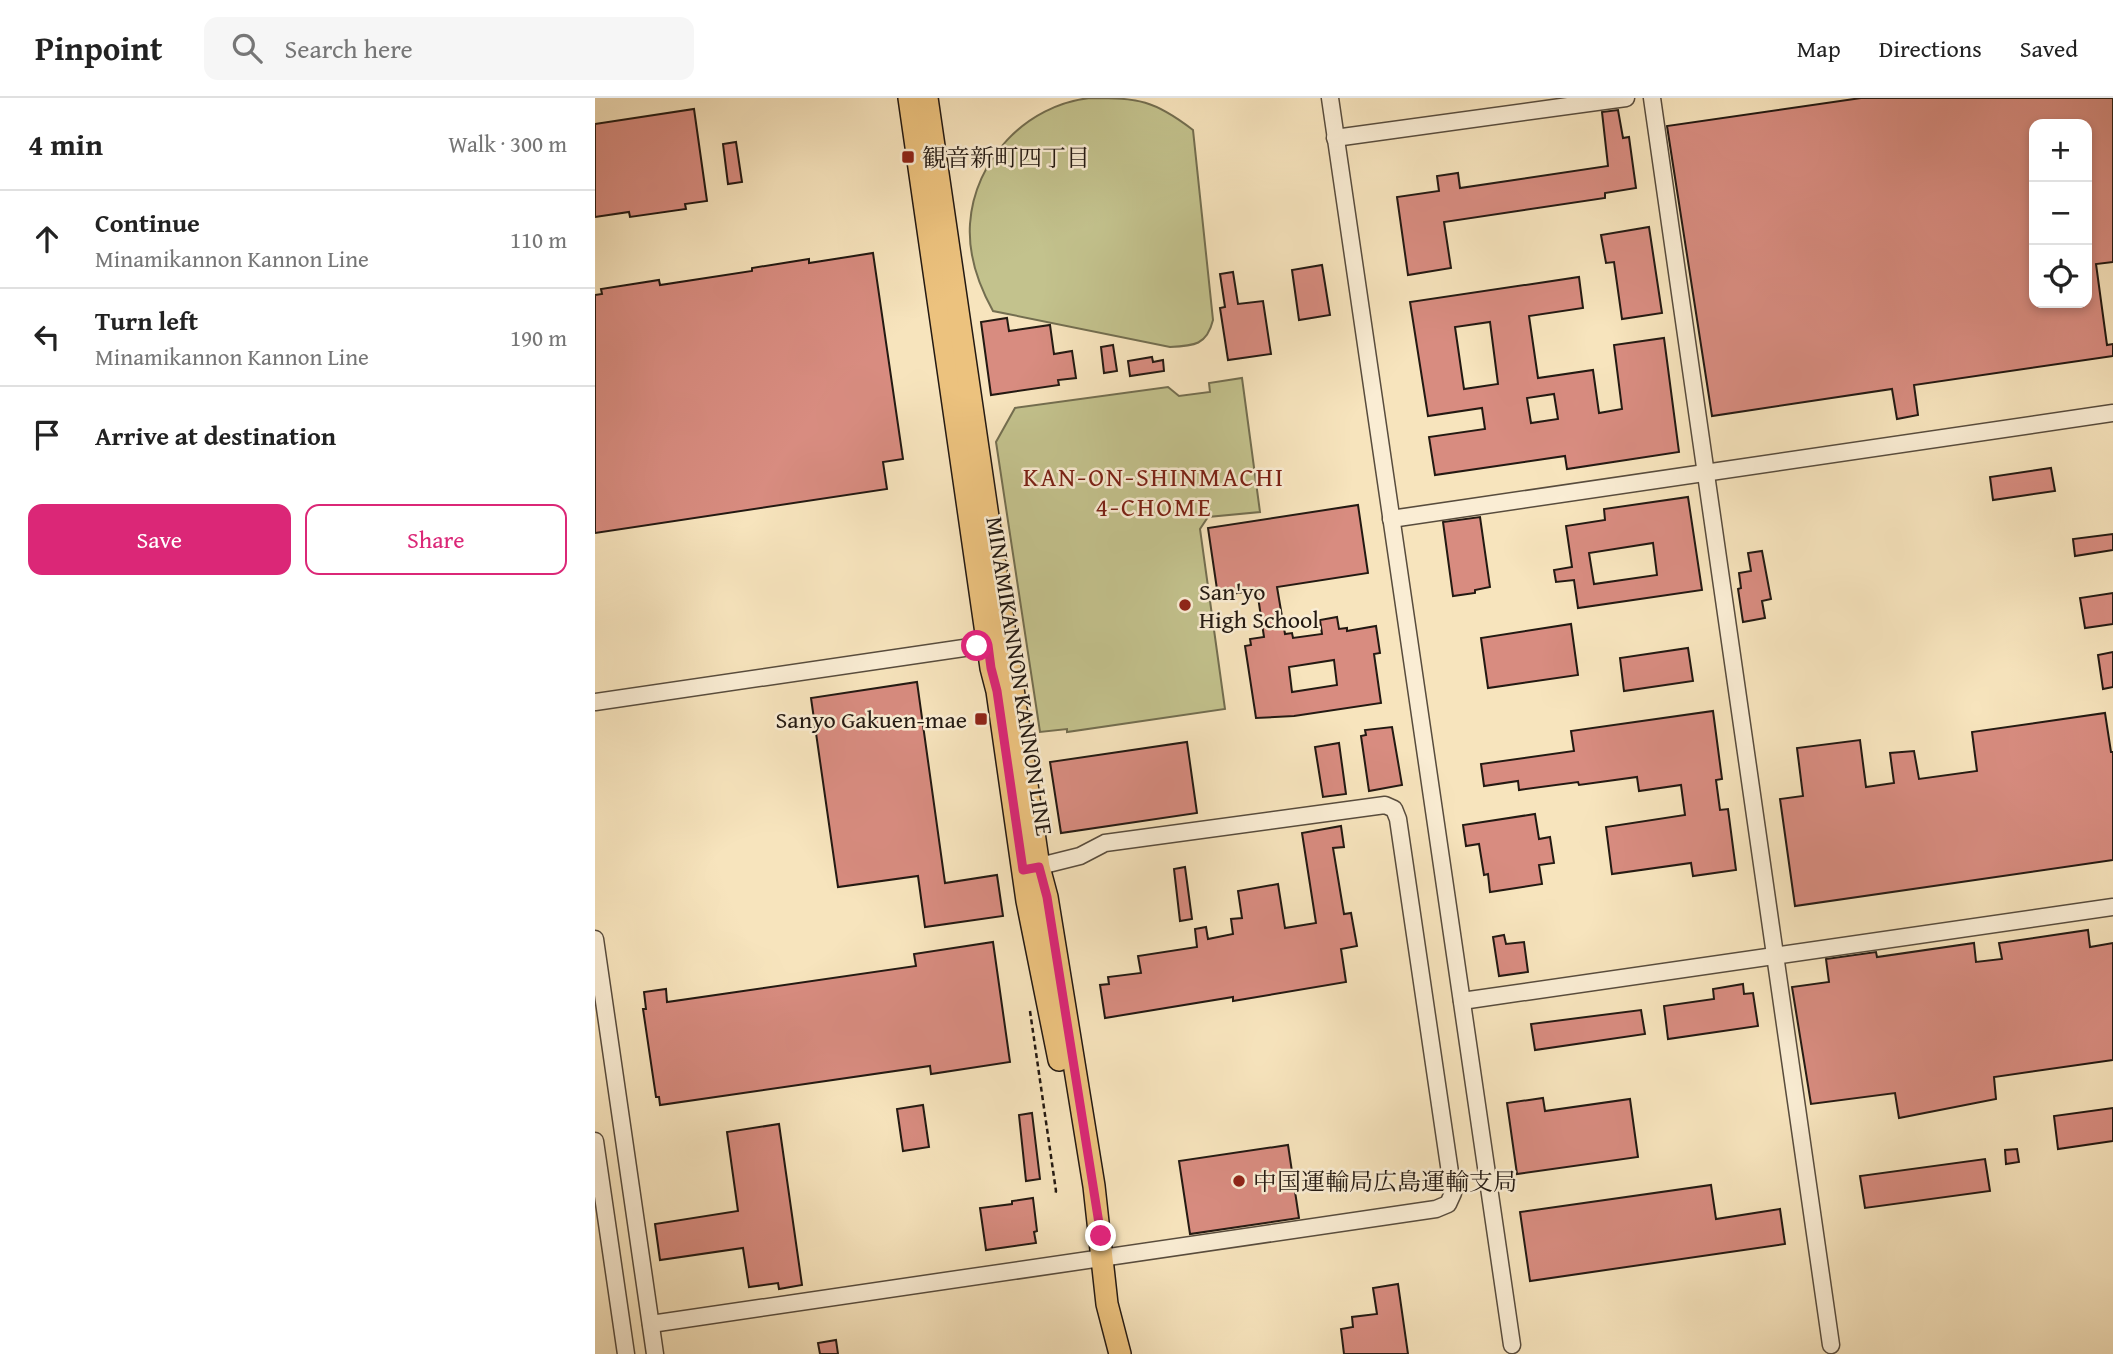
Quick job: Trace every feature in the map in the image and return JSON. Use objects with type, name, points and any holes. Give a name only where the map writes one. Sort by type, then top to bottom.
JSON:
[{"type":"main road","name":"MINAMIKANNON KANNON LINE","points":[[909,98],[997,643]]},
{"type":"main road","name":"MINAMIKANNON KANNON LINE","points":[[927,98],[997,643],[991,668],[1031,869],[1047,897],[1094,1186],[1111,1322],[1120,1354]]},
{"type":"street","points":[[1330,98],[1512,1345]]},
{"type":"street","points":[[1335,138],[1626,98]]},
{"type":"street","points":[[1652,98],[1832,1345]]},
{"type":"street","points":[[1391,519],[2113,413]]},
{"type":"street","points":[[595,702],[997,643]]},
{"type":"street","points":[[650,1324],[1436,1209],[1446,1206],[1451,1200],[1453,1193],[1398,819],[1394,810],[1385,805],[1105,843],[1080,856],[1055,860],[1031,869]]},
{"type":"street","points":[[1462,1001],[2113,907]]},
{"type":"street","points":[[595,939],[655,1354]]},
{"type":"street","points":[[595,1141],[626,1354]]},
{"type":"shaded area","points":[[1090,98],[1145,103],[1167,112],[1193,130],[1213,320],[1207,335],[1193,345],[1170,347],[993,311],[983,290],[972,258],[970,236],[974,200],[981,178],[1007,140],[1025,124],[1067,103]]},
{"type":"shaded area","points":[[1242,378],[1260,512],[1208,517],[1200,529],[1225,709],[1067,732],[1067,729],[1040,732],[996,442],[1015,408],[1168,387],[1179,396],[1210,392],[1209,383]]},
{"type":"building","points":[[1861,98],[2113,98],[2113,262],[2096,264],[2107,345],[2113,344],[2113,356],[1914,385],[1918,415],[1897,419],[1892,389],[1712,416],[1667,126]]},
{"type":"building","points":[[694,109],[707,201],[685,204],[686,209],[630,217],[629,212],[595,217],[595,124]]},
{"type":"building","points":[[1618,110],[1623,138],[1629,137],[1636,188],[1605,193],[1605,198],[1444,222],[1451,268],[1408,275],[1397,197],[1439,191],[1437,176],[1458,173],[1460,188],[1608,166],[1602,112]]},
{"type":"building","points":[[736,142],[742,182],[728,184],[723,144]]},
{"type":"building","points":[[1649,227],[1662,313],[1622,319],[1614,262],[1606,263],[1601,235]]},
{"type":"building","points":[[873,253],[903,459],[883,462],[887,489],[595,533],[595,295],[602,294],[601,289],[659,280],[660,285],[809,259],[809,263]]},
{"type":"building","points":[[1322,265],[1330,315],[1299,320],[1292,270]]},
{"type":"building","points":[[1233,272],[1238,304],[1263,301],[1271,354],[1228,360],[1220,308],[1225,307],[1220,274]]},
{"type":"building","points":[[1579,277],[1583,308],[1529,316],[1538,378],[1593,370],[1599,413],[1622,409],[1614,345],[1664,338],[1679,452],[1567,469],[1565,456],[1435,475],[1429,437],[1485,429],[1482,408],[1428,416],[1410,302]],"holes":[[[1490,322],[1498,384],[1464,389],[1455,327]],[[1554,394],[1558,419],[1531,423],[1527,398]]]},
{"type":"building","points":[[1007,318],[1009,331],[1050,325],[1054,354],[1072,351],[1076,378],[1058,380],[1059,385],[991,395],[981,322]]},
{"type":"building","points":[[1113,345],[1117,371],[1104,373],[1101,347]]},
{"type":"building","points":[[1152,357],[1153,362],[1163,360],[1164,371],[1130,376],[1128,361]]},
{"type":"building","points":[[2051,468],[2055,491],[1993,500],[1990,477]]},
{"type":"building","points":[[1688,497],[1702,590],[1578,608],[1574,580],[1556,582],[1554,570],[1572,567],[1566,526],[1605,520],[1604,509]],"holes":[[[1653,543],[1657,575],[1594,584],[1589,553]]]},
{"type":"building","points":[[1358,505],[1368,573],[1277,587],[1285,634],[1292,633],[1293,638],[1322,634],[1320,620],[1337,617],[1339,629],[1347,628],[1347,631],[1376,626],[1380,653],[1374,654],[1381,703],[1294,716],[1256,718],[1245,646],[1251,645],[1250,639],[1264,637],[1257,590],[1218,596],[1208,528]],"holes":[[[1334,660],[1337,685],[1292,692],[1289,667]]]},
{"type":"building","points":[[1480,517],[1490,587],[1475,590],[1475,593],[1453,596],[1443,522]]},
{"type":"building","points":[[2113,534],[2113,550],[2075,556],[2073,539]]},
{"type":"building","points":[[1762,551],[1771,599],[1762,601],[1765,618],[1743,622],[1738,589],[1741,588],[1739,573],[1751,571],[1748,553]]},
{"type":"building","points":[[2113,593],[2113,624],[2085,628],[2080,598]]},
{"type":"building","points":[[1571,624],[1578,675],[1488,688],[1481,638]]},
{"type":"building","points":[[1688,648],[1693,681],[1624,691],[1620,658]]},
{"type":"building","points":[[2113,652],[2113,687],[2103,689],[2098,655]]},
{"type":"building","points":[[917,682],[945,883],[997,875],[1003,916],[925,927],[918,876],[838,887],[811,698]]},
{"type":"building","points":[[1713,711],[1722,779],[1716,780],[1720,810],[1728,809],[1736,870],[1693,876],[1691,863],[1612,874],[1606,827],[1685,815],[1681,785],[1639,791],[1637,777],[1519,790],[1518,781],[1484,786],[1481,764],[1574,751],[1571,731]]},
{"type":"building","points":[[2105,713],[2113,752],[2113,860],[1795,906],[1780,799],[1803,796],[1797,748],[1860,740],[1866,787],[1894,783],[1890,753],[1914,751],[1919,779],[1977,771],[1972,732]]},
{"type":"building","points":[[1392,727],[1402,785],[1369,791],[1361,736],[1366,735],[1365,730]]},
{"type":"building","points":[[1187,742],[1197,813],[1061,833],[1050,762]]},
{"type":"building","points":[[1339,743],[1346,794],[1323,797],[1315,747]]},
{"type":"building","points":[[1535,814],[1539,839],[1550,837],[1554,863],[1539,865],[1542,884],[1490,892],[1479,844],[1466,846],[1463,825]]},
{"type":"building","points":[[1341,826],[1344,847],[1333,848],[1344,914],[1351,913],[1357,946],[1341,949],[1346,982],[1105,1018],[1100,985],[1109,984],[1108,977],[1141,973],[1138,956],[1197,947],[1195,929],[1206,927],[1208,939],[1233,934],[1231,919],[1242,918],[1238,891],[1278,884],[1285,928],[1316,923],[1302,833]]},
{"type":"building","points":[[1185,867],[1192,919],[1180,921],[1174,869]]},
{"type":"building","points":[[2088,930],[2090,947],[2113,943],[2113,1060],[1994,1077],[1996,1099],[1899,1118],[1895,1093],[1811,1104],[1792,987],[1829,982],[1826,959],[1876,952],[1877,957],[1974,943],[1976,962],[2002,959],[1999,943]]},
{"type":"building","points":[[1504,935],[1506,944],[1524,942],[1528,972],[1499,976],[1493,937]]},
{"type":"building","points":[[993,942],[1010,1062],[931,1074],[930,1066],[660,1105],[659,1097],[656,1097],[643,1009],[646,1009],[644,992],[666,989],[667,1002],[916,966],[914,954]]},
{"type":"building","points":[[1743,984],[1744,994],[1753,993],[1758,1026],[1668,1039],[1664,1006],[1714,999],[1713,989]]},
{"type":"building","points":[[1641,1010],[1645,1034],[1535,1050],[1531,1024]]},
{"type":"building","points":[[1543,1098],[1545,1111],[1630,1099],[1638,1157],[1517,1174],[1507,1103]]},
{"type":"building","points":[[923,1105],[929,1147],[903,1151],[897,1109]]},
{"type":"building","points":[[2113,1108],[2113,1141],[2058,1149],[2054,1116]]},
{"type":"building","points":[[1032,1113],[1040,1179],[1026,1181],[1019,1115]]},
{"type":"building","points":[[779,1124],[802,1285],[779,1289],[778,1283],[749,1287],[743,1248],[660,1260],[655,1224],[738,1211],[727,1132]]},
{"type":"building","points":[[1288,1145],[1299,1218],[1190,1234],[1179,1161]]},
{"type":"building","points":[[2017,1149],[2019,1162],[2006,1164],[2005,1150]]},
{"type":"building","points":[[1985,1159],[1990,1191],[1865,1208],[1860,1176]]},
{"type":"building","points":[[1711,1185],[1716,1219],[1780,1209],[1785,1244],[1530,1281],[1520,1212]]},
{"type":"building","points":[[1033,1198],[1036,1243],[986,1250],[980,1208]]},
{"type":"building","points":[[1398,1284],[1408,1354],[1344,1354],[1341,1329],[1353,1327],[1352,1317],[1377,1314],[1373,1288]]},
{"type":"building","points":[[836,1340],[838,1354],[820,1354],[818,1343]]},
{"type":"place","name":"観音新町四丁目","points":[[908,157]]},
{"type":"place","name":"San'yo High School","points":[[1185,605]]},
{"type":"place","name":"Sanyo Gakuen-mae","points":[[981,719]]},
{"type":"place","name":"中国運輸局広島運輸支局","points":[[1239,1181]]},
{"type":"district","name":"KAN-ON-SHINMACHI 4-CHOME","points":[[1154,491]]},
{"type":"route","points":[[977,646],[988,645],[1023,870],[1039,867],[1047,897],[1101,1236]]}]
